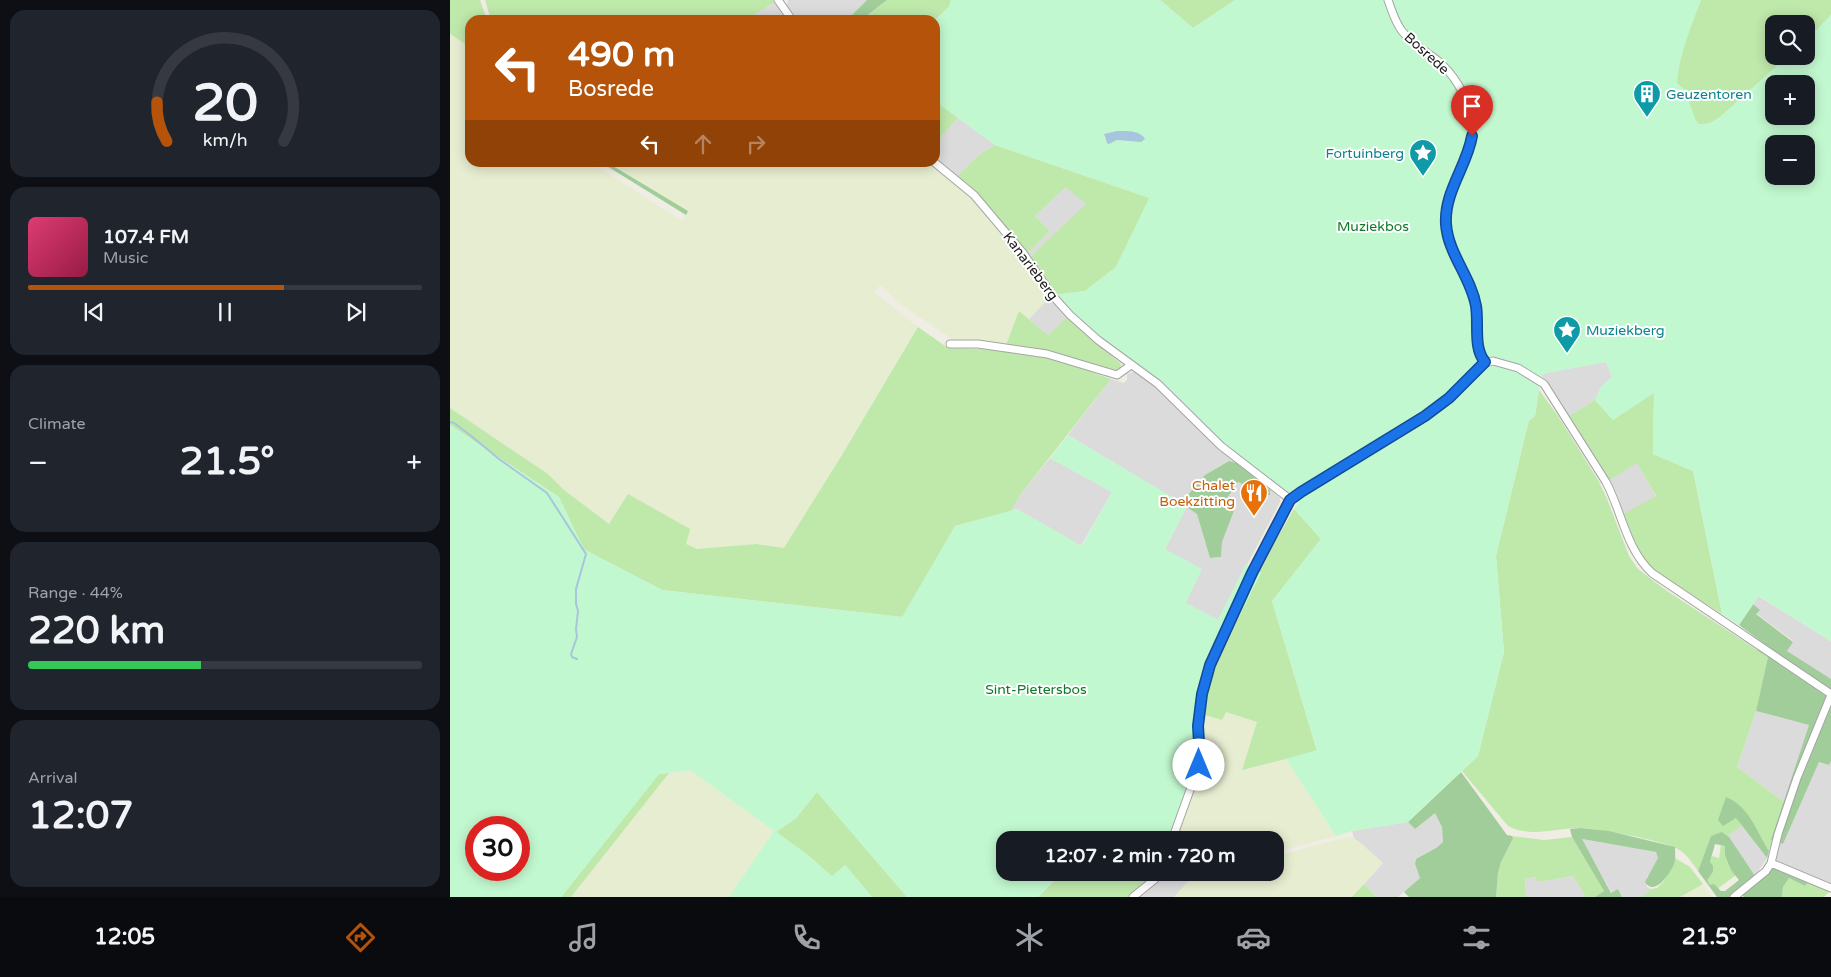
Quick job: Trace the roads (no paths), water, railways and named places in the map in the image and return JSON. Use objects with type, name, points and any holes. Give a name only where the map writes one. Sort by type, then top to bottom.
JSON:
[{"type":"street","points":[[778,0],[788,15]]},
{"type":"street","name":"Bosrede","points":[[1388,0],[1395,19],[1405,35],[1439,62],[1457,83],[1464,95],[1471,117],[1470,146],[1451,194],[1446,222],[1452,250],[1474,296],[1477,310],[1480,354],[1485,362]]},
{"type":"street","name":"Kanarieberg","points":[[940,167],[974,195],[1023,253],[1052,295],[1070,315],[1098,340],[1158,384],[1227,452],[1290,500]]},
{"type":"street","points":[[950,344],[978,344],[1047,354],[1117,375],[1132,365]]},
{"type":"street","points":[[1175,831],[1199,765],[1198,726],[1202,694],[1210,665],[1248,582],[1290,500],[1425,416],[1449,398],[1485,362],[1493,362],[1518,368],[1544,384],[1606,482],[1638,557],[1652,573],[1831,694],[1797,778],[1778,834],[1771,863],[1766,871],[1734,897]]},
{"type":"street","points":[[1771,863],[1831,888]]},
{"type":"street","points":[[1132,897],[1150,881]]},
{"type":"water","points":[[1117,131],[1140,134],[1145,139],[1141,142],[1117,140],[1109,144],[1107,143],[1104,134]]},
{"type":"waterway","points":[[450,422],[454,423],[499,459],[547,493],[586,554],[576,589],[578,611],[577,637],[571,654],[572,657],[577,659]]},
{"type":"place","name":"Geuzentoren","points":[[1647,118]]},
{"type":"place","name":"Fortuinberg","points":[[1423,177]]},
{"type":"place","name":"Muziekberg","points":[[1567,354]]},
{"type":"place","name":"Chalet Boekzitting","points":[[1254,517]]},
{"type":"park label","name":"Muziekbos","points":[[1373,226]]},
{"type":"park label","name":"Sint-Pietersbos","points":[[1036,689]]}]
